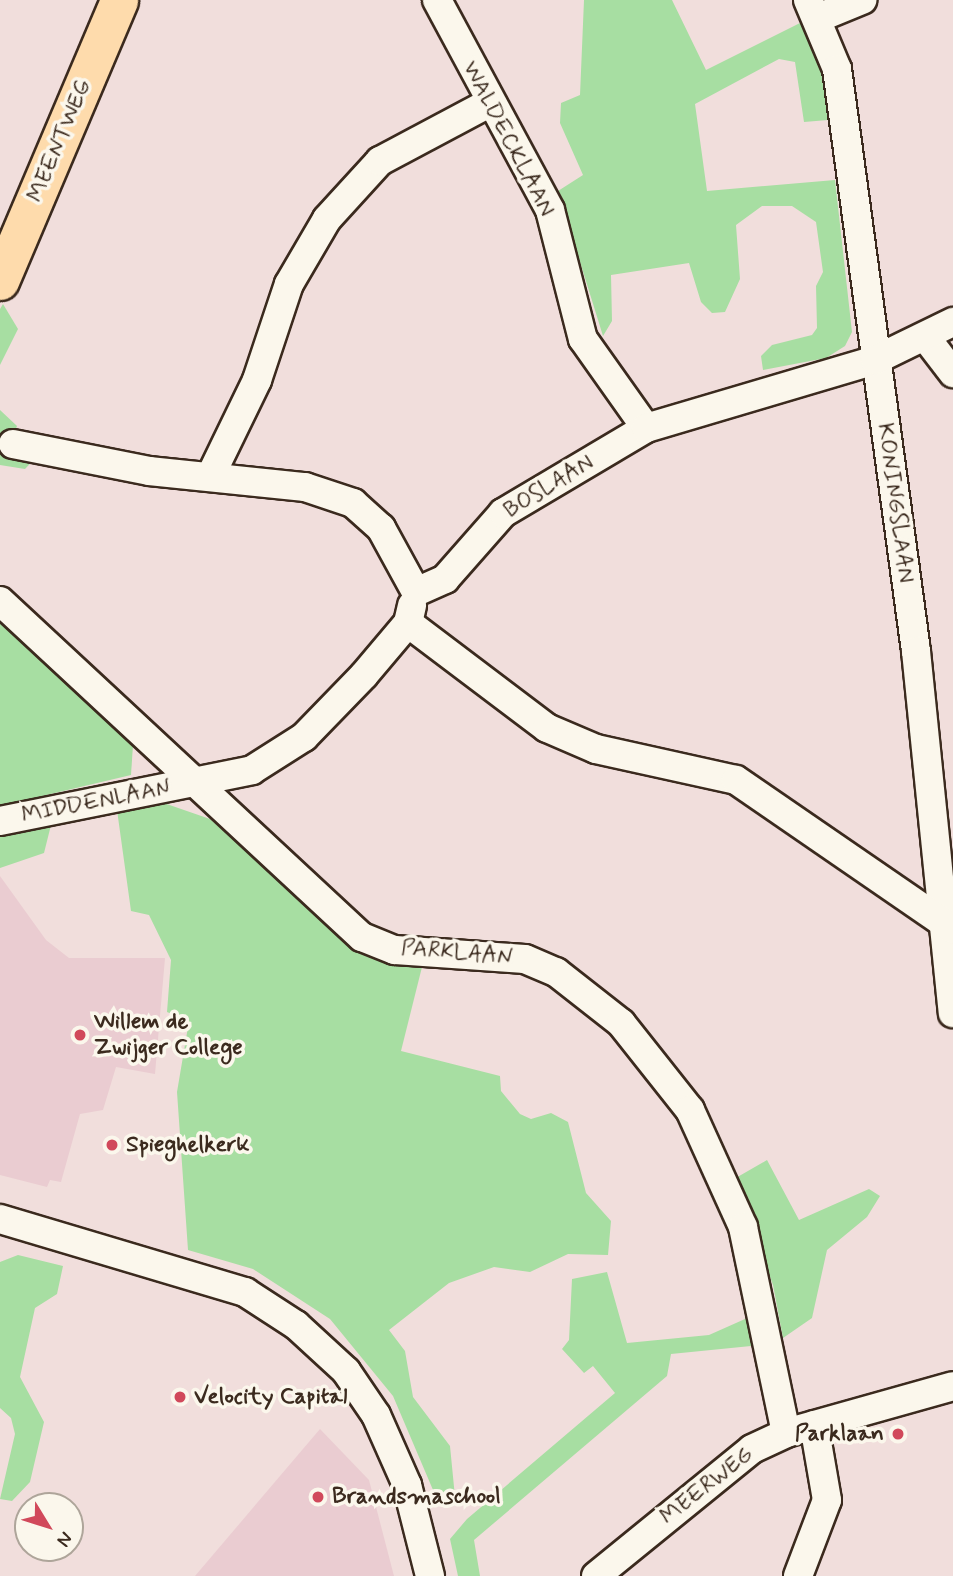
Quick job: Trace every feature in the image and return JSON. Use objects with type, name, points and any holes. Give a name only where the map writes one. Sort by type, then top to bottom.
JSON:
[{"type":"main road","name":"MEENTWEG","points":[[0,281],[119,0]]},
{"type":"street","name":"WALDECKLAAN","points":[[437,0],[487,104],[550,210],[583,339],[646,428]]},
{"type":"street","points":[[813,9],[862,0]]},
{"type":"street","name":"KONINGSLAAN","points":[[813,9],[837,69],[916,651],[947,926],[953,1013]]},
{"type":"street","points":[[210,477],[257,380],[289,284],[327,219],[380,161],[487,104]]},
{"type":"street","name":"BOSLAAN","points":[[415,592],[445,579],[503,513],[646,428],[875,360],[927,340],[953,322]]},
{"type":"street","points":[[927,340],[953,373]]},
{"type":"street","points":[[13,444],[210,477],[305,487],[353,503],[381,528],[415,592],[408,623],[304,737],[251,769],[191,784]]},
{"type":"street","name":"PARKLAAN","points":[[0,601],[191,784],[362,937],[395,950],[525,959],[556,972],[621,1023],[690,1110],[743,1227],[786,1433]]},
{"type":"street","points":[[408,623],[547,729],[596,749],[736,780],[947,926]]},
{"type":"street","name":"MIDDENLAAN","points":[[0,821],[191,784]]},
{"type":"street","points":[[0,1219],[245,1292],[296,1325],[346,1371],[376,1415],[407,1485],[430,1576]]},
{"type":"street","name":"MEERWEG","points":[[596,1576],[721,1472],[786,1433],[953,1387]]},
{"type":"street","points":[[798,1576],[827,1500],[814,1425]]},
{"type":"shaded area","name":"Willem de Zwijger College","points":[[0,876],[46,940],[69,958],[165,958],[155,1074],[116,1067],[103,1110],[80,1114],[61,1182],[50,1180],[47,1187],[0,1175]]},
{"type":"shaded area","name":"Brandsmaschool","points":[[320,1429],[369,1480],[394,1576],[195,1576]]},
{"type":"green space","points":[[584,0],[672,0],[706,70],[810,18],[821,50],[828,120],[804,122],[795,62],[779,59],[695,104],[707,191],[835,180],[852,332],[845,346],[826,358],[763,370],[761,356],[772,345],[812,335],[817,328],[816,286],[823,272],[816,222],[792,206],[762,206],[736,225],[740,279],[725,312],[712,313],[701,302],[689,263],[611,275],[612,321],[603,336],[558,191],[583,175],[560,123],[561,103],[580,95]]},
{"type":"green space","points":[[3,304],[18,329],[0,365],[0,309]]},
{"type":"green space","points":[[0,410],[17,426],[9,446],[40,453],[25,469],[0,465]]},
{"type":"green space","points":[[0,614],[133,745],[131,775],[0,806]]},
{"type":"green space","points":[[158,801],[210,819],[364,952],[423,963],[401,1051],[500,1076],[501,1091],[520,1114],[531,1119],[551,1113],[568,1122],[586,1193],[611,1221],[608,1255],[568,1254],[530,1272],[494,1267],[449,1283],[389,1330],[405,1351],[413,1397],[450,1446],[455,1497],[448,1502],[436,1497],[393,1396],[330,1319],[253,1269],[188,1250],[177,1092],[189,1021],[167,1012],[171,960],[149,915],[131,911],[117,810]]},
{"type":"green space","points":[[51,825],[44,853],[0,868],[0,836]]},
{"type":"green space","points":[[767,1160],[799,1220],[869,1189],[880,1196],[867,1217],[827,1250],[812,1318],[783,1338],[773,1285],[734,1179]]},
{"type":"green space","points":[[18,1255],[63,1266],[57,1294],[35,1308],[20,1377],[44,1422],[30,1482],[21,1492],[14,1492],[12,1501],[0,1499],[15,1434],[11,1418],[0,1408],[0,1262]]},
{"type":"green space","points":[[607,1272],[627,1343],[709,1335],[754,1315],[761,1345],[671,1354],[667,1376],[474,1540],[480,1576],[458,1576],[450,1539],[467,1519],[615,1393],[593,1366],[584,1373],[562,1349],[569,1340],[572,1279]]},
{"type":"place","name":"Willem de Zwijger College","points":[[80,1035]]},
{"type":"place","name":"Spieghelkerk","points":[[112,1145]]},
{"type":"place","name":"Velocity Capital","points":[[180,1397]]},
{"type":"place","name":"Parklaan","points":[[898,1434]]},
{"type":"place","name":"Brandsmaschool","points":[[318,1497]]}]
